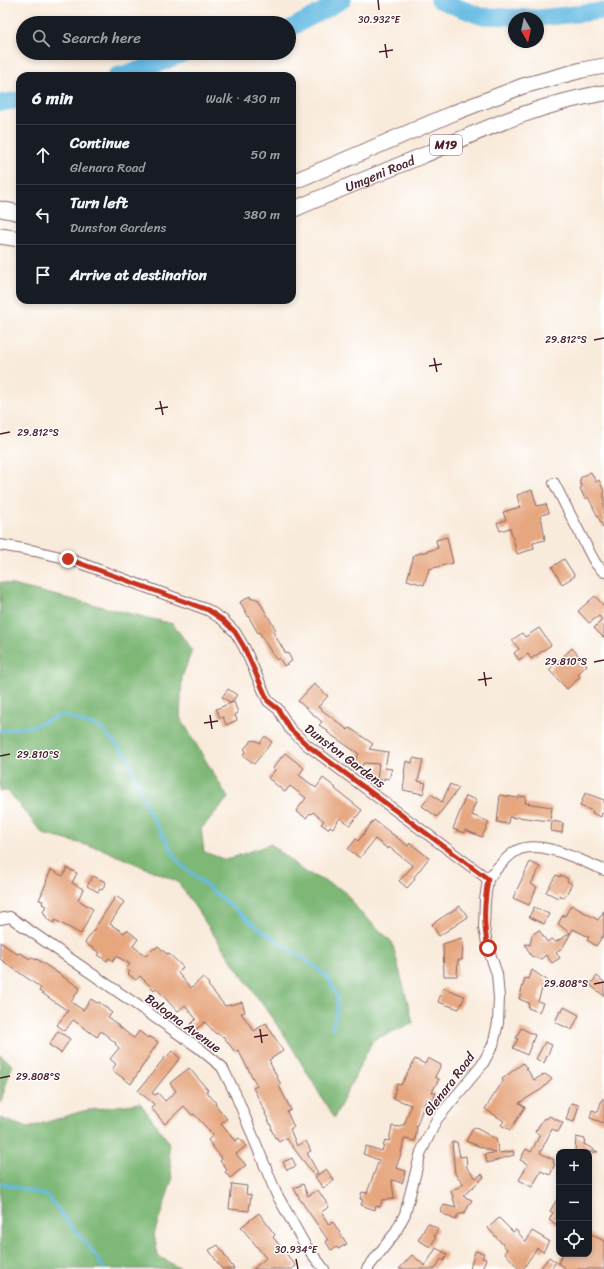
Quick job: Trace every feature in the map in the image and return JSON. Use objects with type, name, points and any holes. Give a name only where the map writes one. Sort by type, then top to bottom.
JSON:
[{"type":"highway","name":"Umgeni Road","points":[[296,180],[456,112],[523,86],[582,70],[604,66]]},
{"type":"highway","name":"Umgeni Road","points":[[296,208],[521,115],[568,101],[604,93]]},
{"type":"highway","points":[[0,209],[16,212]]},
{"type":"highway","points":[[0,236],[16,238]]},
{"type":"street","points":[[554,483],[596,564],[604,572]]},
{"type":"street","name":"Dunston Gardens","points":[[0,545],[68,559],[208,610],[223,620],[235,632],[244,647],[268,701],[278,709],[290,729],[307,745],[488,879]]},
{"type":"street","points":[[488,879],[507,858],[518,850],[534,847],[552,850],[604,870]]},
{"type":"street","name":"Glenara Road","points":[[367,1269],[395,1233],[405,1214],[420,1152],[437,1119],[482,1065],[493,1044],[498,1023],[499,998],[496,974],[484,928],[485,900],[488,879]]},
{"type":"street","name":"Bologna Avenue","points":[[0,919],[10,918],[199,1048],[222,1067],[236,1095],[276,1193],[305,1245],[324,1269]]},
{"type":"green space","points":[[0,582],[173,624],[192,650],[182,677],[180,717],[228,798],[201,829],[204,852],[226,860],[271,844],[303,871],[343,890],[360,912],[392,942],[413,1023],[373,1040],[334,1118],[287,1039],[178,882],[102,849],[43,834],[8,791],[0,791]]},
{"type":"green space","points":[[0,1055],[12,1065],[0,1104]]},
{"type":"green space","points":[[140,1103],[168,1141],[172,1180],[154,1234],[158,1256],[181,1269],[0,1269],[0,1118],[28,1128],[83,1111]]},
{"type":"building","points":[[591,472],[596,482],[599,480],[604,491],[604,529],[588,497],[585,499],[580,488],[582,487],[579,481],[581,480],[580,478]]},
{"type":"building","points":[[532,490],[537,506],[546,504],[549,513],[541,515],[545,540],[533,543],[534,549],[517,554],[510,528],[500,531],[497,523],[506,520],[503,512],[520,507],[517,495]]},
{"type":"building","points":[[447,537],[453,563],[429,569],[424,585],[407,580],[414,555],[438,548],[436,540]]},
{"type":"building","points":[[564,559],[575,576],[562,584],[552,567]]},
{"type":"building","points":[[250,596],[251,599],[258,599],[276,630],[273,632],[292,661],[284,666],[279,658],[277,660],[273,655],[240,602]]},
{"type":"building","points":[[595,596],[604,606],[604,638],[594,628],[602,620],[599,616],[589,623],[578,611]]},
{"type":"building","points":[[539,628],[551,645],[531,659],[528,654],[519,660],[514,653],[519,649],[512,640],[522,633],[525,637]]},
{"type":"building","points":[[572,648],[587,665],[578,674],[580,677],[567,689],[549,670]]},
{"type":"building","points":[[314,684],[328,696],[318,707],[348,730],[350,728],[373,744],[369,749],[388,752],[385,768],[392,769],[389,779],[377,779],[379,764],[364,763],[360,768],[353,763],[359,754],[327,732],[328,731],[319,725],[322,722],[298,701]]},
{"type":"building","points":[[228,689],[237,695],[231,703],[222,697]]},
{"type":"building","points":[[234,702],[238,713],[235,715],[237,720],[226,725],[223,717],[220,718],[216,709]]},
{"type":"building","points":[[265,736],[272,742],[254,764],[243,755],[246,751],[244,749],[252,740],[260,743]]},
{"type":"building","points":[[285,753],[304,768],[299,775],[316,788],[323,778],[362,810],[350,825],[340,818],[333,828],[330,826],[328,829],[321,824],[324,821],[313,812],[306,818],[296,811],[306,798],[290,786],[285,792],[268,778],[275,770],[273,768]]},
{"type":"building","points":[[413,758],[423,760],[418,781],[426,783],[423,794],[403,790],[406,761],[412,763]]},
{"type":"building","points":[[450,784],[459,788],[437,817],[422,806],[431,794],[442,802]]},
{"type":"building","points":[[585,793],[604,800],[604,814],[602,813],[601,817],[592,813],[593,811],[580,806]]},
{"type":"building","points":[[500,795],[518,798],[519,796],[526,797],[525,803],[552,807],[550,821],[509,817],[508,824],[497,822]]},
{"type":"building","points":[[466,796],[477,800],[472,811],[472,815],[489,822],[482,837],[465,830],[464,833],[453,829]]},
{"type":"building","points":[[374,820],[408,846],[410,843],[429,858],[407,888],[399,881],[413,866],[389,847],[388,849],[375,839],[360,858],[348,849],[356,839],[358,841]]},
{"type":"building","points":[[552,821],[563,823],[562,833],[551,831]]},
{"type":"building","points":[[530,862],[540,867],[531,884],[537,887],[529,905],[513,898]]},
{"type":"building","points":[[67,868],[77,873],[72,883],[83,889],[78,900],[93,909],[81,934],[55,920],[54,923],[48,920],[43,911],[46,906],[42,904],[43,901],[39,900],[51,870],[63,876]]},
{"type":"building","points":[[556,875],[560,877],[561,875],[568,879],[567,881],[572,884],[564,898],[559,895],[558,898],[546,892]]},
{"type":"building","points":[[93,876],[106,882],[102,890],[100,889],[98,892],[87,886]]},
{"type":"building","points":[[116,896],[124,902],[110,924],[124,933],[127,930],[138,939],[133,946],[146,956],[158,946],[183,967],[178,973],[191,988],[203,977],[225,1006],[242,1002],[245,1012],[241,1013],[254,1031],[266,1023],[283,1051],[269,1060],[281,1085],[279,1086],[291,1110],[287,1112],[294,1127],[290,1129],[297,1146],[306,1141],[311,1151],[307,1153],[318,1173],[314,1175],[286,1138],[279,1142],[276,1137],[275,1138],[266,1113],[253,1088],[257,1086],[238,1050],[235,1052],[223,1036],[222,1037],[217,1033],[216,1034],[205,1022],[193,1032],[187,1028],[196,1019],[185,1005],[178,1011],[176,1010],[156,988],[154,990],[140,976],[136,980],[128,974],[130,972],[126,969],[130,964],[116,956],[113,961],[109,958],[107,961],[98,955],[100,953],[85,943]]},
{"type":"building","points":[[571,905],[598,920],[604,911],[604,934],[596,946],[587,940],[589,937],[573,929],[563,947],[556,953],[560,958],[552,963],[546,955],[541,959],[531,956],[525,944],[530,945],[532,935],[539,930],[547,942],[551,939],[556,942],[570,933],[558,924],[563,915],[565,916]]},
{"type":"building","points":[[460,906],[468,917],[439,936],[432,924]]},
{"type":"building","points":[[534,907],[549,914],[544,924],[529,917]]},
{"type":"building","points":[[461,938],[463,943],[462,960],[458,960],[457,976],[444,976],[443,944]]},
{"type":"building","points":[[0,942],[17,954],[20,953],[30,959],[31,957],[36,960],[37,959],[80,988],[71,1002],[83,1010],[91,999],[97,1003],[99,1002],[112,1013],[108,1017],[132,1037],[134,1038],[139,1031],[148,1038],[149,1036],[158,1042],[131,1084],[112,1070],[116,1064],[110,1059],[119,1048],[115,1044],[116,1043],[101,1031],[97,1037],[73,1020],[65,1031],[57,1025],[68,1011],[39,991],[41,988],[0,959]]},
{"type":"building","points":[[532,970],[548,981],[545,987],[543,986],[538,1001],[543,1003],[539,1012],[528,1008],[529,1003],[519,999],[525,978],[529,979]]},
{"type":"building","points":[[597,976],[604,982],[604,996],[590,985]]},
{"type":"building","points":[[443,988],[465,996],[459,1009],[438,1002]]},
{"type":"building","points":[[564,1007],[579,1015],[572,1030],[555,1022],[560,1011],[562,1012]]},
{"type":"building","points":[[521,1028],[535,1035],[527,1055],[513,1048],[518,1039],[516,1038]]},
{"type":"building","points":[[58,1031],[70,1039],[61,1053],[49,1045]]},
{"type":"building","points":[[545,1042],[552,1045],[544,1063],[536,1059]]},
{"type":"building","points":[[172,1051],[180,1058],[152,1093],[155,1095],[158,1093],[165,1101],[176,1091],[170,1083],[189,1068],[208,1090],[206,1091],[227,1119],[221,1124],[235,1141],[239,1138],[246,1146],[236,1154],[246,1165],[230,1178],[225,1172],[227,1170],[220,1161],[222,1159],[208,1140],[213,1135],[194,1114],[192,1115],[184,1106],[165,1124],[151,1108],[154,1104],[138,1091],[166,1056],[167,1057]]},
{"type":"building","points":[[428,1058],[441,1065],[435,1077],[439,1079],[432,1092],[436,1093],[432,1102],[426,1099],[416,1128],[415,1141],[404,1139],[396,1168],[406,1171],[402,1183],[392,1180],[394,1199],[382,1200],[380,1207],[376,1206],[375,1210],[361,1205],[363,1200],[360,1199],[362,1192],[367,1193],[379,1160],[363,1154],[366,1146],[382,1151],[385,1140],[389,1141],[392,1126],[401,1127],[401,1125],[404,1125],[411,1105],[393,1098],[397,1084],[401,1085],[415,1059],[425,1064]]},
{"type":"building","points":[[523,1063],[534,1080],[545,1074],[552,1079],[542,1089],[519,1103],[525,1107],[510,1130],[501,1125],[504,1121],[485,1109],[503,1081],[502,1079]]},
{"type":"building","points":[[602,1099],[604,1099],[604,1123],[590,1118],[592,1110],[598,1112]]},
{"type":"building","points":[[571,1103],[579,1105],[574,1122],[566,1120]]},
{"type":"building","points":[[549,1116],[563,1123],[558,1132],[552,1129],[540,1153],[554,1160],[553,1163],[555,1164],[550,1175],[541,1171],[532,1187],[519,1180],[528,1164],[520,1160],[526,1149],[531,1152],[540,1135],[535,1132],[544,1118],[547,1119]]},
{"type":"building","points":[[474,1127],[496,1139],[499,1153],[513,1151],[514,1155],[487,1163],[485,1154],[496,1153],[466,1141]]},
{"type":"building","points":[[576,1137],[585,1139],[584,1144],[598,1152],[592,1152],[592,1149],[575,1149]]},
{"type":"building","points":[[452,1142],[457,1142],[460,1157],[466,1156],[467,1168],[476,1178],[482,1174],[484,1177],[463,1196],[472,1200],[464,1214],[459,1214],[455,1220],[440,1212],[444,1205],[456,1208],[451,1191],[464,1184],[455,1174]]},
{"type":"building","points":[[292,1158],[296,1166],[287,1170],[283,1162]]},
{"type":"building","points":[[326,1169],[334,1180],[323,1188],[315,1177]]},
{"type":"building","points":[[232,1184],[247,1186],[246,1194],[251,1195],[249,1211],[229,1209]]},
{"type":"building","points":[[303,1184],[308,1196],[318,1190],[329,1207],[321,1212],[329,1225],[333,1222],[347,1244],[338,1249],[337,1247],[331,1250],[326,1242],[328,1240],[299,1198],[294,1188]]},
{"type":"building","points":[[556,1201],[556,1224],[549,1220],[553,1213],[550,1211]]},
{"type":"building","points":[[259,1213],[275,1235],[273,1237],[296,1266],[292,1269],[253,1269],[266,1258],[241,1227]]},
{"type":"building","points":[[499,1218],[513,1232],[516,1230],[526,1242],[532,1231],[549,1241],[543,1252],[537,1248],[523,1269],[519,1269],[505,1253],[507,1249],[488,1228]]},
{"type":"building","points":[[428,1223],[438,1229],[434,1236],[436,1237],[430,1247],[418,1240]]},
{"type":"building","points":[[592,1235],[604,1241],[604,1269],[567,1269],[558,1263],[561,1257],[592,1257]]},
{"type":"building","points":[[218,1245],[234,1269],[222,1269],[209,1250]]},
{"type":"building","points":[[436,1248],[447,1254],[444,1261],[441,1259],[435,1269],[399,1269],[412,1255],[425,1266]]},
{"type":"building","points":[[475,1251],[484,1253],[482,1258],[486,1259],[482,1269],[470,1269]]},
{"type":"building","points":[[549,1257],[556,1262],[551,1269],[540,1269]]},
{"type":"waterway","points":[[296,25],[343,0]]},
{"type":"waterway","points":[[439,0],[480,16],[508,17]]},
{"type":"waterway","points":[[544,17],[604,11]]},
{"type":"waterway","points":[[131,72],[168,60]]},
{"type":"waterway","points":[[0,103],[16,101]]},
{"type":"waterway","points":[[0,731],[33,726],[62,715],[101,728],[128,757],[147,808],[179,863],[257,927],[306,960],[328,978],[337,996],[337,1011],[332,1028]]},
{"type":"waterway","points":[[0,1184],[48,1196],[69,1224],[90,1248],[104,1269]]},
{"type":"route","points":[[68,559],[208,610],[223,620],[235,632],[244,647],[268,701],[278,709],[290,729],[307,745],[488,879],[485,900],[484,928],[488,948]]}]
